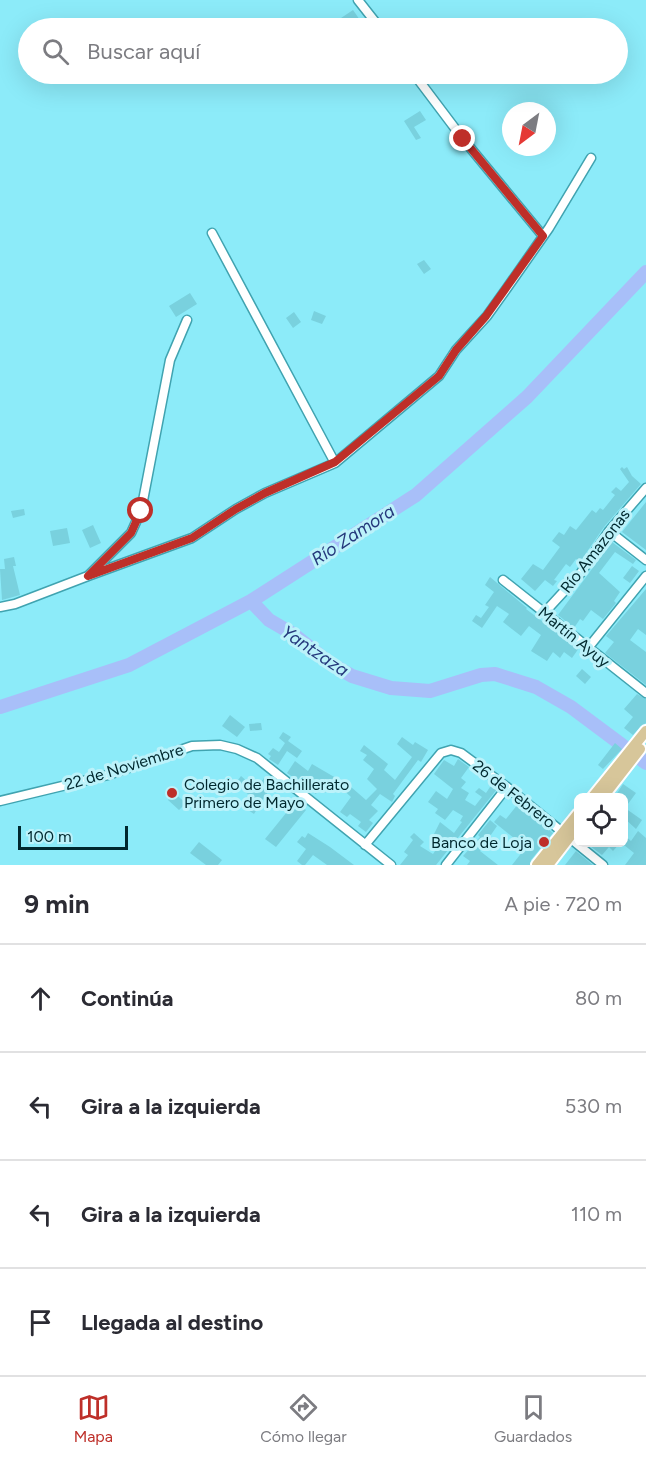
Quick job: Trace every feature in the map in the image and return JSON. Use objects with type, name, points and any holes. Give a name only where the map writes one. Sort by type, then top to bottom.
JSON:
[{"type":"main road","points":[[605,793],[616,773],[646,732]]},
{"type":"main road","points":[[597,793],[646,742]]},
{"type":"main road","points":[[548,865],[574,822]]},
{"type":"main road","points":[[537,865],[574,830]]},
{"type":"street","points":[[358,0],[372,18]]},
{"type":"street","points":[[422,84],[463,139],[543,236]]},
{"type":"street","points":[[0,608],[192,538],[265,493],[335,462],[439,376],[456,350],[486,316],[543,236],[591,158]]},
{"type":"street","points":[[212,233],[335,462]]},
{"type":"street","points":[[88,576],[131,533],[141,511],[170,360],[187,320]]},
{"type":"street","name":"Río Amazonas","points":[[544,613],[580,574],[609,531],[646,488]]},
{"type":"street","points":[[609,531],[646,560]]},
{"type":"street","points":[[588,648],[646,576]]},
{"type":"street","name":"Martín Ayuy","points":[[503,580],[646,693]]},
{"type":"street","name":"22 de Noviembre","points":[[0,801],[108,775],[192,746],[220,745],[237,749],[257,759],[391,865]]},
{"type":"street","name":"26 de Febrero","points":[[365,845],[441,753],[451,750],[461,753],[507,787],[603,865]]},
{"type":"street","points":[[446,865],[507,787]]},
{"type":"building","points":[[353,10],[359,18],[341,18]]},
{"type":"building","points":[[420,111],[426,120],[414,127],[421,138],[416,140],[404,121]]},
{"type":"building","points":[[424,260],[431,269],[424,274],[417,264]]},
{"type":"building","points":[[190,293],[197,304],[176,317],[169,306]]},
{"type":"building","points":[[314,311],[326,316],[322,324],[311,320]]},
{"type":"building","points":[[294,312],[301,322],[293,328],[286,318]]},
{"type":"building","points":[[622,467],[624,469],[627,467],[632,476],[641,484],[604,527],[580,562],[576,559],[570,567],[566,564],[554,580],[557,581],[553,586],[545,580],[535,591],[521,579],[533,564],[543,570],[560,547],[552,541],[559,532],[564,535],[570,526],[576,530],[592,510],[596,513],[600,508],[603,510],[615,495],[611,492],[616,487],[621,491],[629,482],[620,469]]},
{"type":"building","points":[[646,502],[646,550],[622,532]]},
{"type":"building","points":[[24,509],[25,515],[13,518],[11,511]]},
{"type":"building","points":[[93,525],[101,543],[90,548],[82,530]]},
{"type":"building","points":[[67,528],[70,543],[53,546],[50,531]]},
{"type":"building","points":[[612,542],[636,560],[633,564],[615,552],[599,573],[620,592],[614,601],[616,603],[603,619],[591,610],[583,621],[580,619],[574,628],[558,615]]},
{"type":"building","points":[[14,557],[16,566],[13,566],[20,595],[2,600],[0,569],[5,569],[4,559]]},
{"type":"building","points":[[632,566],[639,571],[630,583],[623,578]]},
{"type":"building","points":[[490,577],[526,609],[579,648],[572,658],[564,652],[560,658],[553,652],[547,661],[531,651],[541,635],[529,626],[521,636],[503,622],[509,614],[497,606],[482,628],[472,621],[476,615],[481,618],[489,607],[485,605],[494,592],[485,585]]},
{"type":"building","points":[[646,589],[646,635],[638,629],[630,640],[646,652],[646,685],[605,653],[614,642],[606,636]]},
{"type":"building","points":[[582,669],[591,677],[585,684],[576,676]]},
{"type":"building","points":[[637,694],[646,699],[646,723],[633,735],[624,728],[633,717],[624,709]]},
{"type":"building","points":[[230,715],[245,727],[237,737],[222,726]]},
{"type":"building","points":[[261,723],[262,730],[250,731],[249,724]]},
{"type":"building","points":[[283,732],[291,737],[288,741],[302,751],[297,758],[287,751],[278,765],[269,759],[271,756],[268,754],[273,748],[279,752],[285,743],[279,738]]},
{"type":"building","points":[[402,737],[413,745],[415,742],[428,750],[421,762],[418,760],[393,794],[395,796],[392,802],[380,794],[371,805],[378,811],[369,820],[373,823],[366,832],[358,826],[361,822],[350,814],[347,817],[340,812],[351,797],[338,785],[343,780],[366,800],[377,789],[367,779],[374,769],[363,760],[367,755],[360,751],[364,745],[388,764],[384,770],[395,780],[412,757],[397,744]]},
{"type":"building","points":[[615,743],[622,749],[603,769],[598,765]]},
{"type":"building","points":[[458,759],[469,767],[461,778],[466,782],[461,788],[469,793],[465,800],[475,806],[482,797],[475,792],[479,788],[486,793],[492,784],[498,788],[436,865],[400,865],[408,855],[404,852],[413,840],[410,837],[414,833],[424,842],[420,846],[433,854],[441,842],[433,836],[440,822],[454,833],[462,822],[460,821],[463,816],[453,810],[445,820],[435,813],[438,809],[428,802],[436,791],[447,799],[453,789],[434,774],[444,760],[454,766]]},
{"type":"building","points":[[295,761],[308,771],[312,764],[336,778],[325,793],[319,788],[316,794],[287,773]]},
{"type":"building","points":[[241,776],[256,789],[264,778],[273,784],[254,814],[242,806],[249,795],[235,784]]},
{"type":"building","points":[[623,784],[636,793],[628,804],[628,793],[617,793]]},
{"type":"building","points":[[174,793],[186,803],[179,810],[168,800]]},
{"type":"building","points":[[295,802],[306,810],[276,847],[265,839]]},
{"type":"building","points":[[518,804],[553,833],[531,860],[530,865],[512,865],[523,851],[517,847],[520,843],[494,822],[500,815],[506,819]]},
{"type":"building","points":[[628,810],[642,820],[636,829],[628,822]]},
{"type":"building","points":[[490,820],[497,826],[480,851],[498,865],[467,865],[470,861],[463,856],[480,837],[478,835]]},
{"type":"building","points":[[638,831],[646,838],[646,865],[625,865],[634,853],[626,847],[628,838],[631,841]]},
{"type":"building","points":[[308,833],[354,865],[327,865],[313,855],[305,865],[302,865],[297,861],[306,849],[297,842],[302,836],[305,838]]},
{"type":"building","points":[[199,842],[222,860],[218,865],[206,865],[190,853]]},
{"type":"building","points":[[591,847],[609,847],[602,855]]},
{"type":"building","points":[[577,852],[593,865],[565,865]]},
{"type":"waterway","name":"Río Zamora","points":[[0,707],[129,665],[251,601],[416,495],[527,397],[646,272]]},
{"type":"waterway","name":"Yantzaza","points":[[251,601],[269,620],[293,634],[328,662],[352,676],[391,688],[430,691],[481,675],[495,674],[536,687],[571,707],[646,763]]},
{"type":"place","name":"Colegio de Bachillerato Primero de Mayo","points":[[172,793]]},
{"type":"place","name":"Banco de Loja","points":[[544,842]]},
{"type":"route","points":[[141,511],[131,533],[88,576],[192,538],[265,493],[335,462],[439,376],[456,350],[486,316],[543,236],[463,139]]}]
